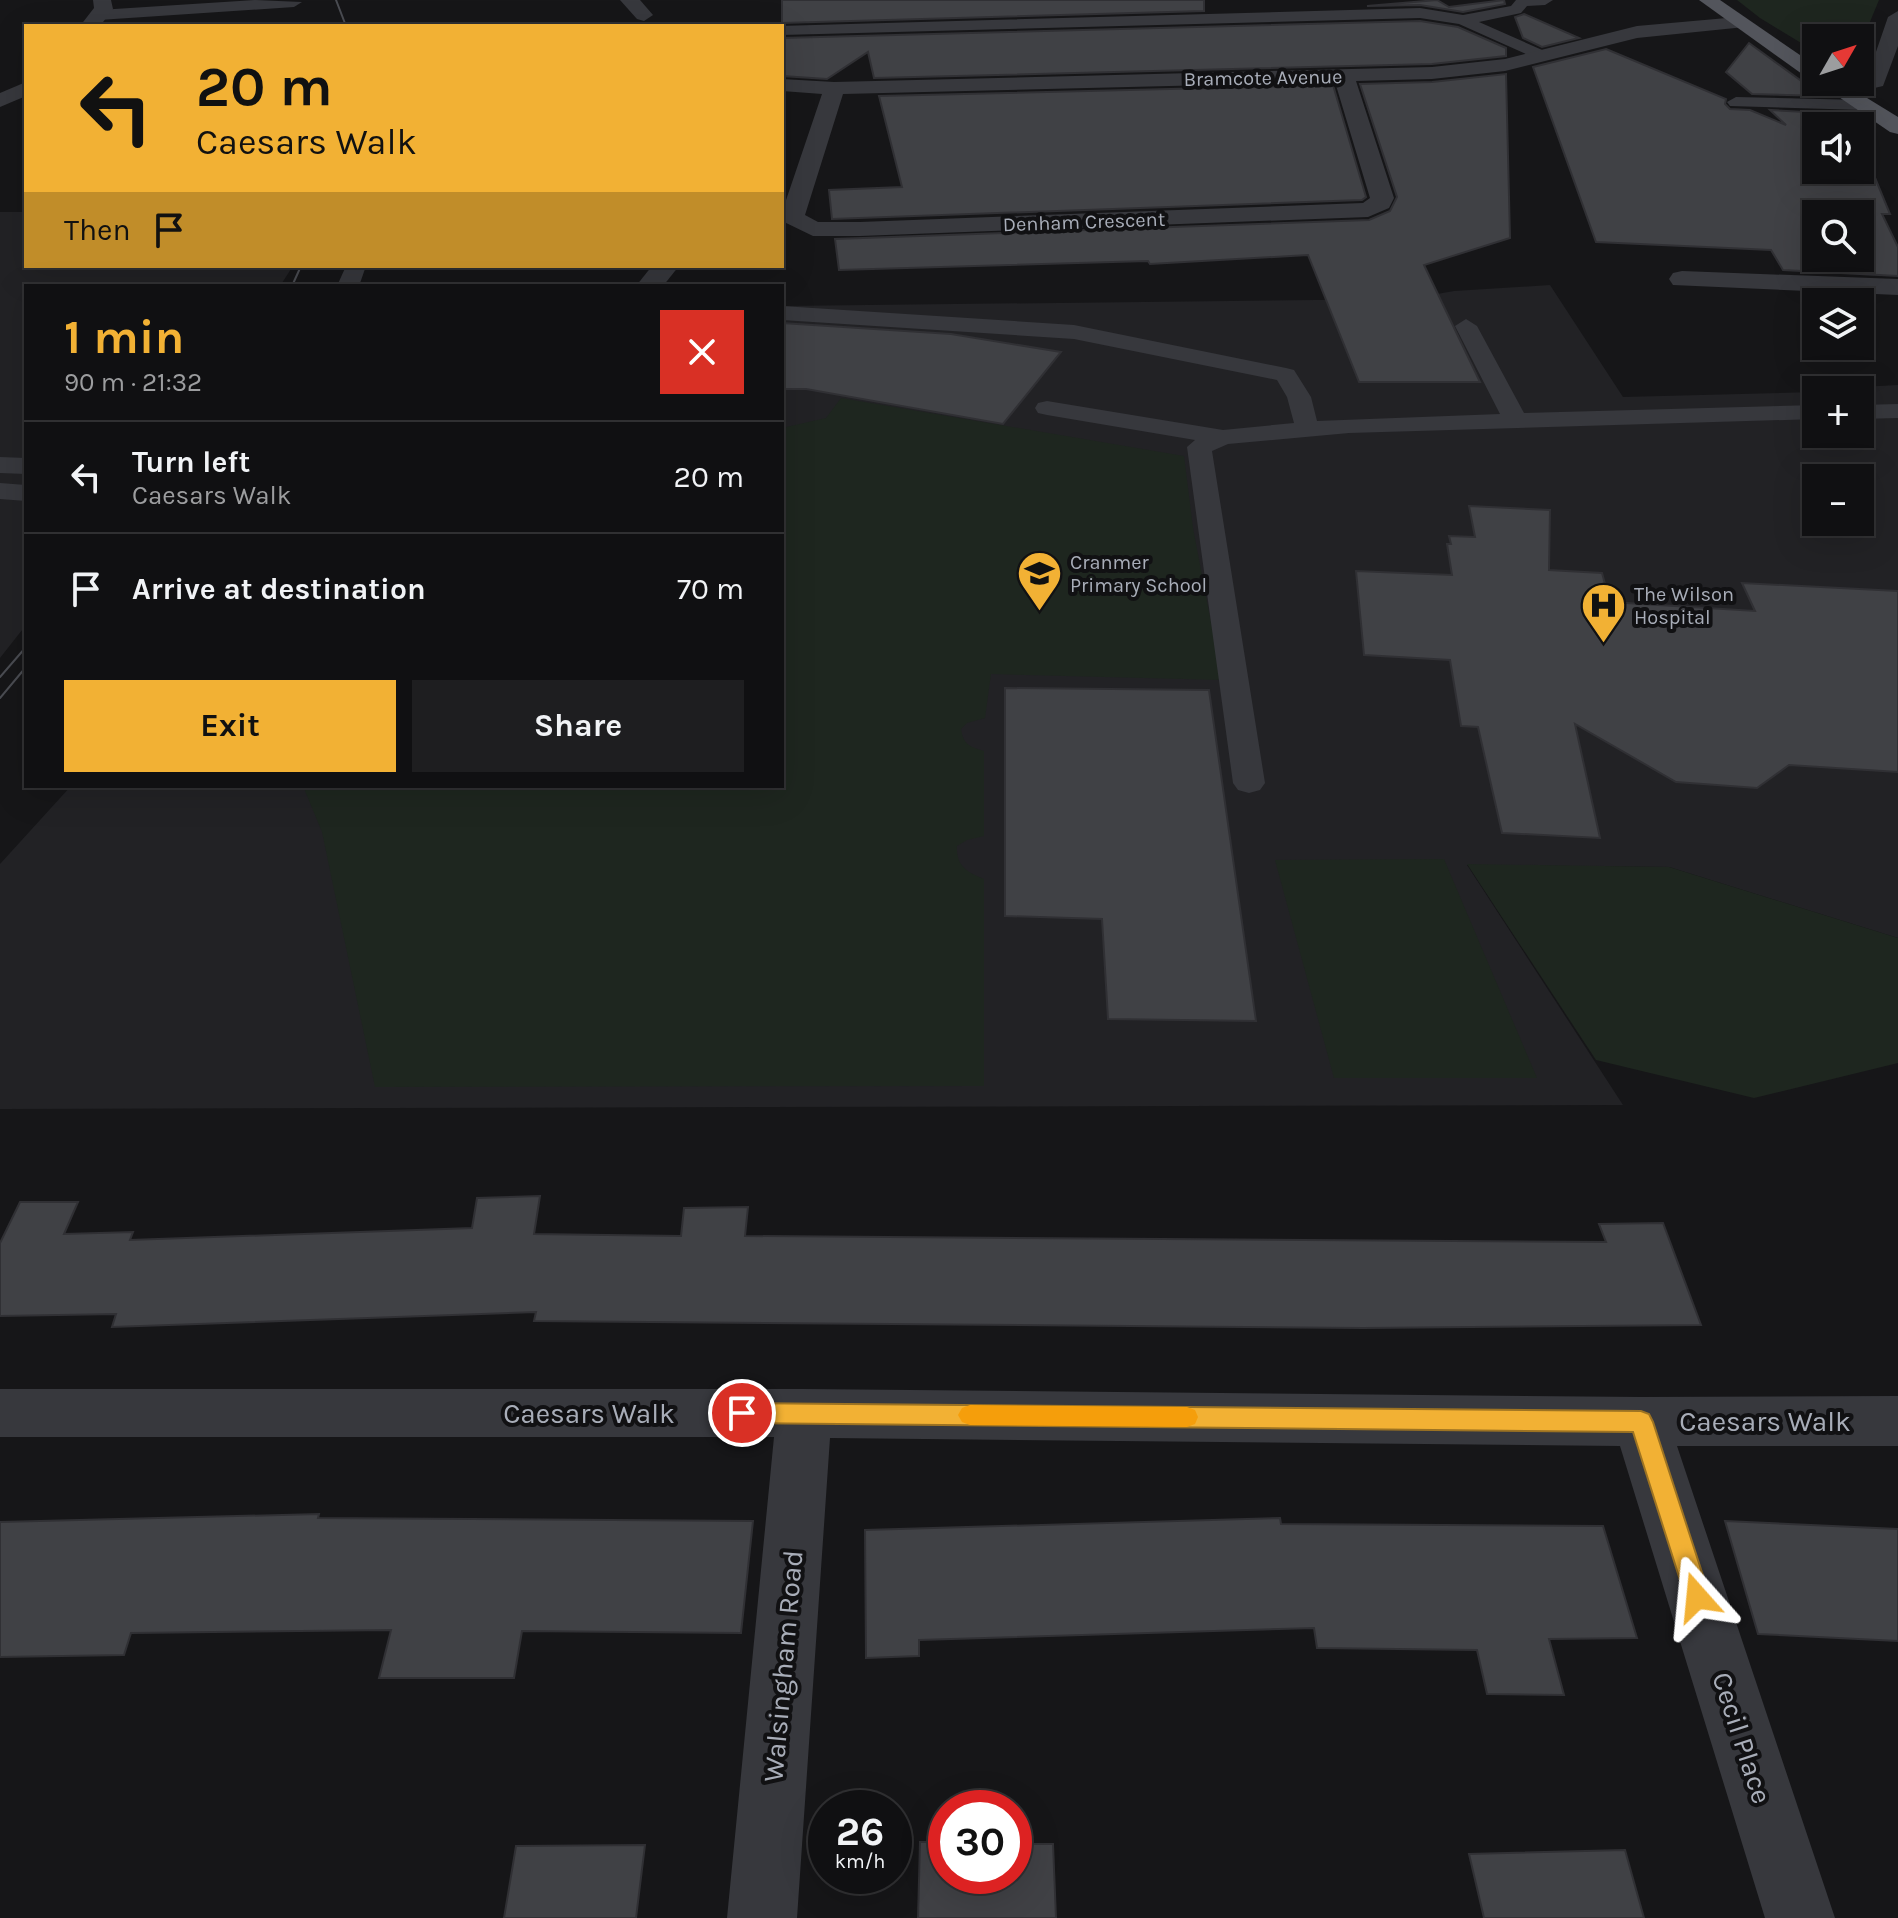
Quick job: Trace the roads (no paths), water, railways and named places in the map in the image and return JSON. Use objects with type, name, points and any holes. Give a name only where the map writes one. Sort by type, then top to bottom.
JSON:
[{"type":"main road","points":[[1708,0],[1802,66]]},
{"type":"main road","points":[[1849,96],[1898,127]]},
{"type":"street","points":[[629,0],[650,21]]},
{"type":"street","points":[[1874,82],[1898,17]]},
{"type":"street","name":"Bramcote Avenue","points":[[784,85],[834,88],[1461,71],[1543,56],[1637,32],[1738,23]]},
{"type":"street","name":"Denham Crescent","points":[[834,88],[789,223],[813,229],[1368,210],[1381,203],[1382,198],[1344,76]]},
{"type":"street","points":[[0,101],[24,89]]},
{"type":"street","points":[[651,284],[664,268]]},
{"type":"street","points":[[1682,279],[1898,287]]},
{"type":"street","name":"Caesars Walk","points":[[0,1413],[804,1413],[1641,1422],[1898,1421]]},
{"type":"street","name":"Walsingham Road","points":[[762,1918],[804,1413]]},
{"type":"street","name":"Cecil Place","points":[[1641,1422],[1800,1918]]},
{"type":"lane","points":[[1463,20],[1516,10],[1522,2],[1545,0]]},
{"type":"lane","points":[[97,14],[294,2]]},
{"type":"lane","points":[[784,30],[1420,13],[1463,20],[1543,56]]},
{"type":"lane","points":[[1736,102],[1863,105]]},
{"type":"lane","points":[[784,313],[827,313],[1074,332],[1286,375],[1299,397],[1307,428]]},
{"type":"lane","points":[[1466,326],[1516,421]]},
{"type":"lane","points":[[1047,408],[1223,437],[1307,428],[1802,412]]},
{"type":"lane","points":[[1874,412],[1898,411]]},
{"type":"lane","points":[[1223,437],[1199,447],[1249,783]]},
{"type":"lane","points":[[0,465],[24,466]]},
{"type":"lane","points":[[0,491],[24,493]]},
{"type":"tram line","points":[[336,0],[345,24]]},
{"type":"tram line","points":[[293,284],[300,268]]},
{"type":"tram line","points":[[0,677],[24,649]]},
{"type":"tram line","points":[[0,698],[24,669]]},
{"type":"place","name":"Cranmer Primary School","points":[[1039,613]]},
{"type":"place","name":"The Wilson Hospital","points":[[1603,645]]}]
